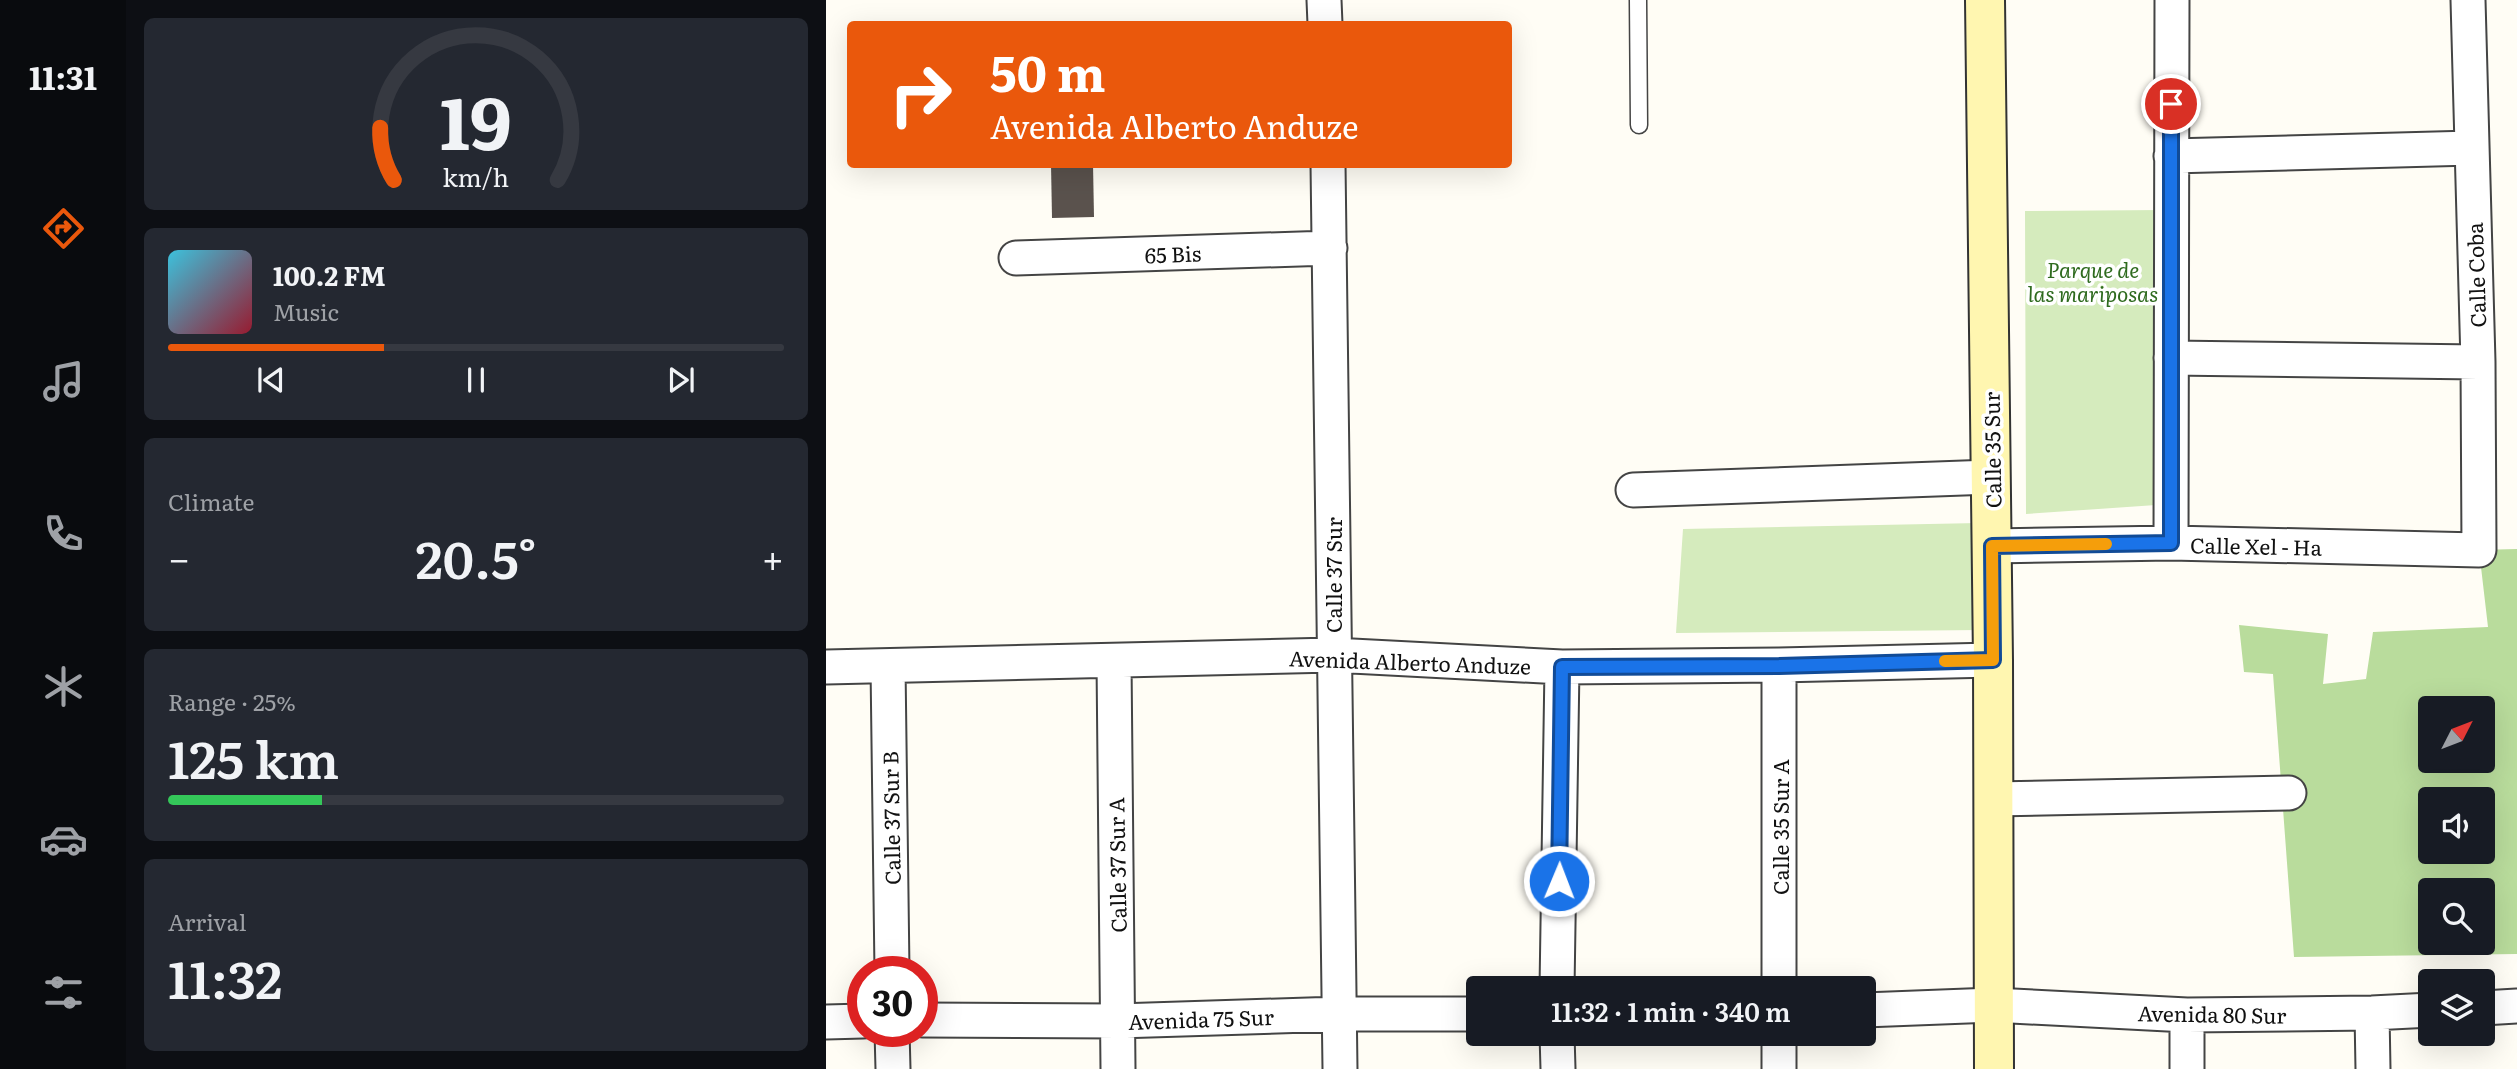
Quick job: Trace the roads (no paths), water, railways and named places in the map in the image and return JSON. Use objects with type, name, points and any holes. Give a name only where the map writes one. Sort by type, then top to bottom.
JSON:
[{"type":"main road","name":"Calle 35 Sur","points":[[1986,0],[1993,660],[1993,1069]]},
{"type":"street","points":[[1324,0],[1325,21]]},
{"type":"street","points":[[2171,543],[2172,0]]},
{"type":"street","name":"Calle Coba","points":[[2468,0],[2478,362],[2479,550]]},
{"type":"street","points":[[2171,156],[2472,149]]},
{"type":"street","name":"Calle 37 Sur","points":[[1328,168],[1340,1069]]},
{"type":"street","name":"65 Bis","points":[[1016,258],[1330,248]]},
{"type":"street","points":[[2171,358],[2478,362]]},
{"type":"street","points":[[1633,490],[1991,477]]},
{"type":"street","name":"Calle Xel - Ha","points":[[1992,546],[2171,543],[2479,550]]},
{"type":"street","name":"Avenida Alberto Anduze","points":[[826,667],[1333,655],[1562,667],[1779,666],[1993,660]]},
{"type":"street","name":"Calle 37 Sur A","points":[[1114,661],[1118,1069]]},
{"type":"street","name":"Calle 37 Sur B","points":[[888,666],[891,956]]},
{"type":"street","name":"Calle 35 Sur A","points":[[1779,666],[1779,976]]},
{"type":"street","points":[[1557,976],[1562,667]]},
{"type":"street","points":[[1993,799],[2289,793]]},
{"type":"street","points":[[1876,1010],[1993,1005]]},
{"type":"street","name":"Avenida 80 Sur","points":[[1993,1005],[2187,1015],[2418,1011]]},
{"type":"street","points":[[2495,1007],[2517,1006]]},
{"type":"street","points":[[2372,1013],[2373,1069]]},
{"type":"street","name":"Avenida 75 Sur","points":[[938,1020],[1118,1021],[1339,1014],[1466,1014]]},
{"type":"street","points":[[2187,1015],[2188,1069]]},
{"type":"street","points":[[826,1022],[847,1021]]},
{"type":"street","points":[[1557,1046],[1558,1069]]},
{"type":"street","points":[[1779,1046],[1779,1069]]},
{"type":"street","points":[[892,1047],[893,1069]]},
{"type":"lane","points":[[1638,0],[1639,125]]},
{"type":"park label","name":"Parque de las mariposas","points":[[2093,280]]}]
